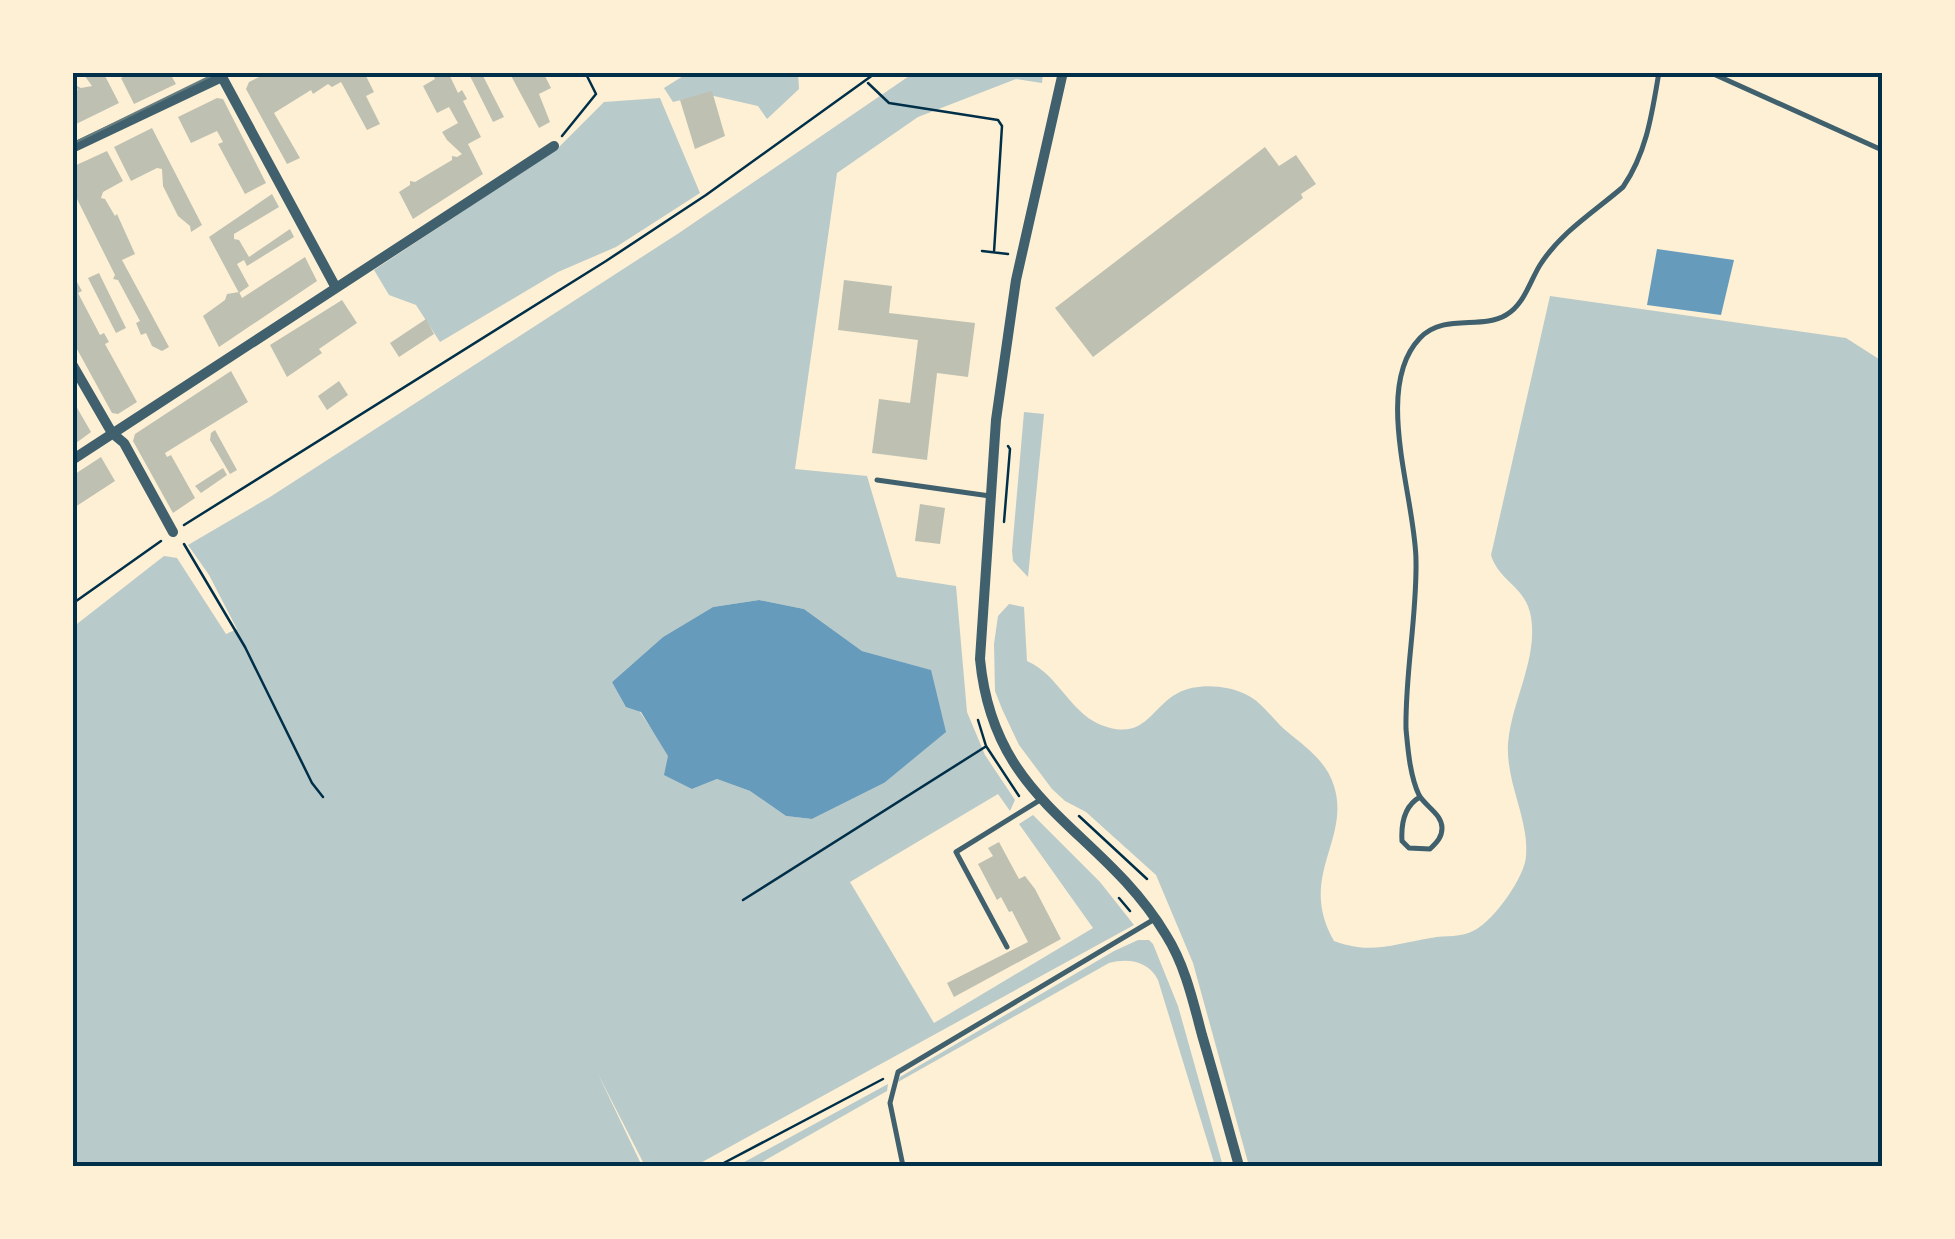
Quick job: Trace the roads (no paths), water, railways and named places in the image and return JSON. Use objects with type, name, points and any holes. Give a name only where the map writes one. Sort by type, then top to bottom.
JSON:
[{"type":"street","points":[[1063,72],[1016,280],[990,496],[982,682],[1000,741],[1040,800],[1115,871],[1156,918],[1178,958],[1239,1166]]},
{"type":"street","points":[[72,148],[222,77],[335,286]]},
{"type":"street","points":[[72,460],[554,146]]},
{"type":"street","points":[[72,364],[112,433],[124,443],[173,532]]},
{"type":"lane","points":[[1420,797],[1412,801],[1406,812],[1402,842],[1409,848],[1430,849],[1442,830],[1440,819],[1420,797],[1406,729],[1416,559],[1398,414],[1408,355],[1419,338],[1432,328],[1503,318],[1520,303],[1552,248],[1623,187],[1640,159],[1659,72]]},
{"type":"lane","points":[[1710,72],[1882,150]]},
{"type":"lane","points":[[877,480],[990,496]]},
{"type":"lane","points":[[1007,947],[956,852],[1040,800]]},
{"type":"lane","points":[[903,1166],[890,1103],[898,1072],[1156,918]]},
{"type":"water","points":[[1657,249],[1734,260],[1721,315],[1647,305]]},
{"type":"water","points":[[759,600],[804,609],[862,651],[931,670],[946,732],[884,783],[812,819],[786,816],[750,791],[717,779],[692,789],[664,775],[668,756],[641,712],[626,707],[612,682],[663,637],[713,607]]},
{"type":"tram line","points":[[72,144],[219,72]]}]
